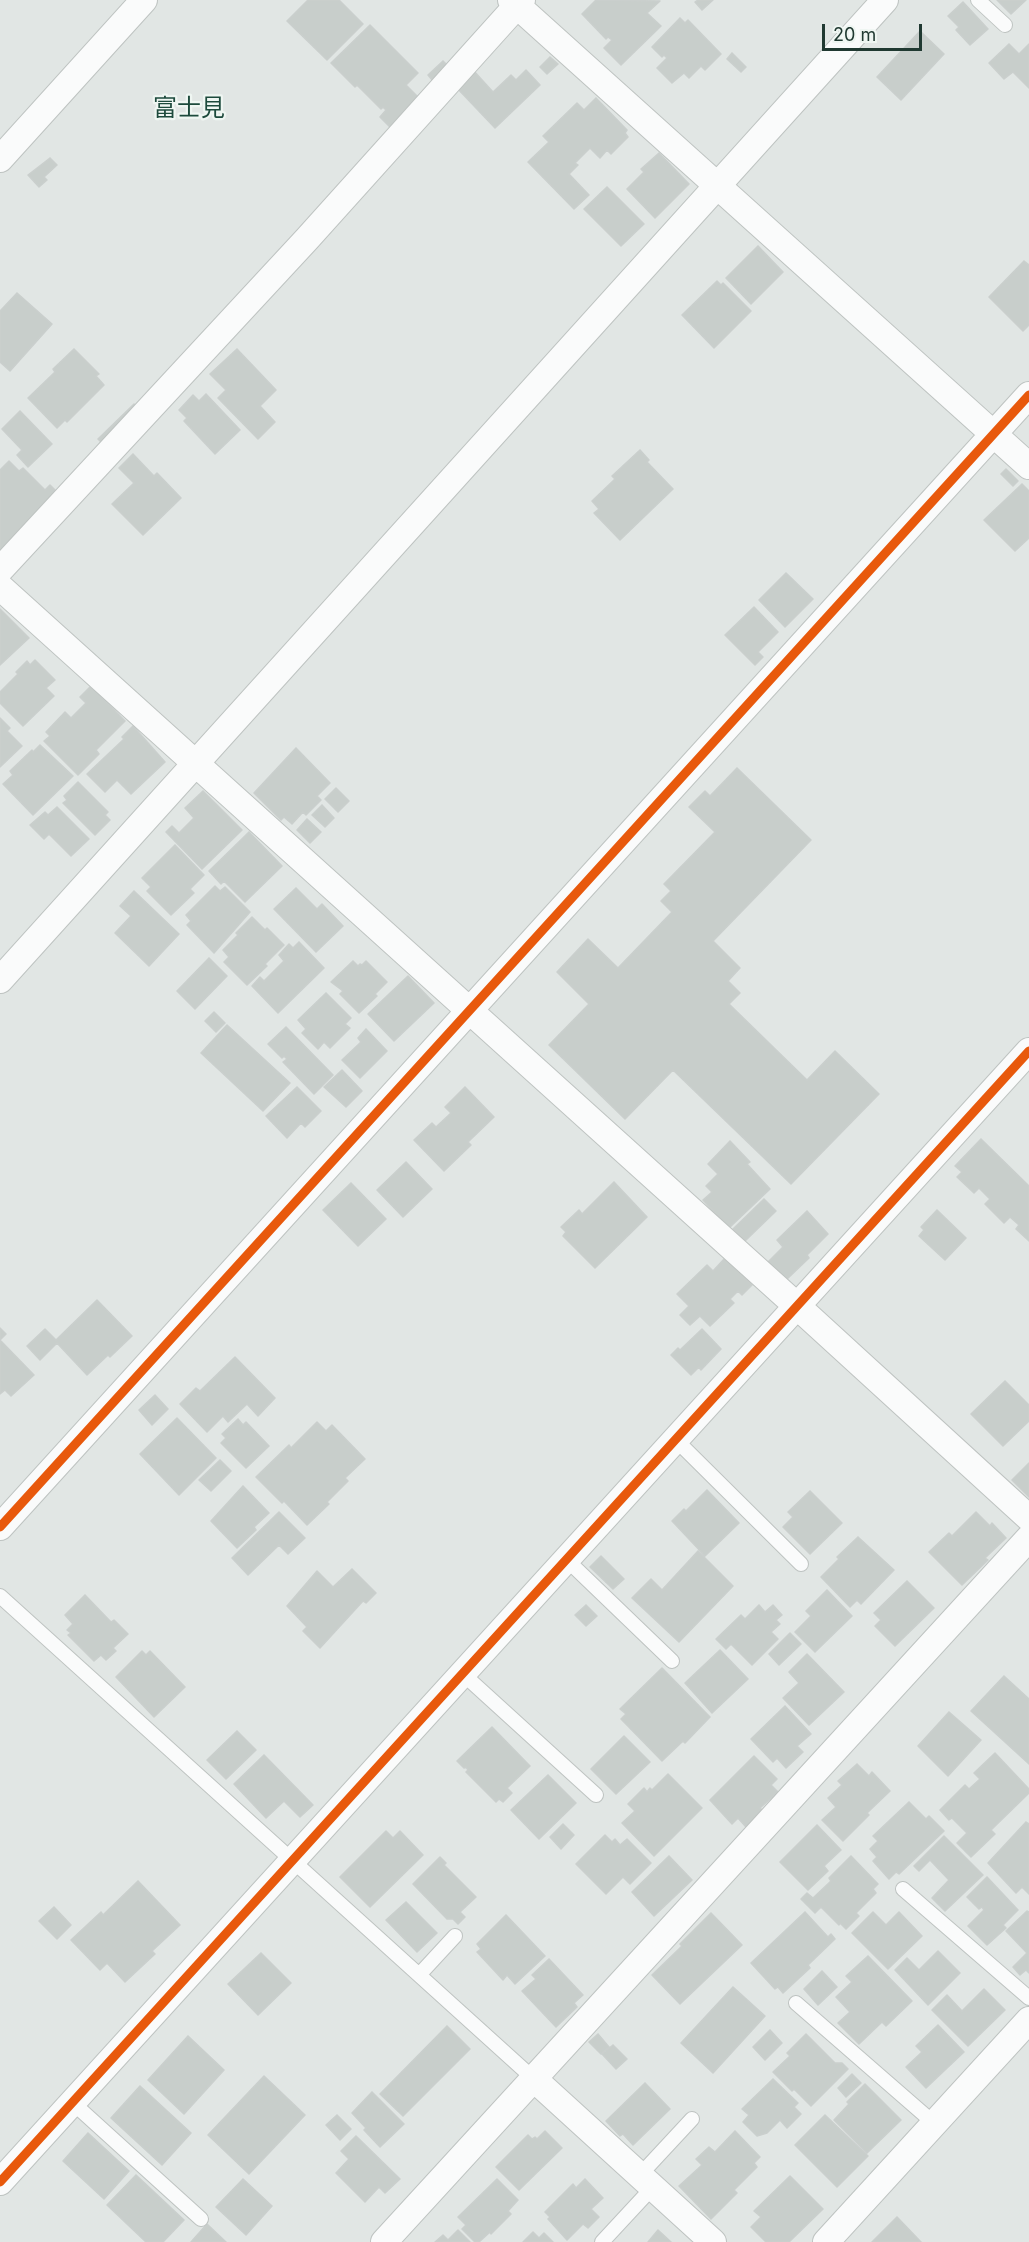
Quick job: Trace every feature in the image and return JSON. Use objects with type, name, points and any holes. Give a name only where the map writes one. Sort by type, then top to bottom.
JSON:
[{"type":"street","points":[[0,159],[144,0]]},
{"type":"street","points":[[0,980],[885,0]]},
{"type":"street","points":[[0,570],[307,239],[517,2],[1029,466]]},
{"type":"street","points":[[0,1527],[1029,395]]},
{"type":"street","points":[[0,586],[1029,1518]]},
{"type":"street","points":[[0,2182],[1029,1051]]},
{"type":"street","points":[[384,2242],[1029,1538]]},
{"type":"street","points":[[826,2242],[1029,2020]]},
{"type":"street","points":[[534,2079],[713,2242]]},
{"type":"lane","points":[[978,0],[1005,25]]},
{"type":"lane","points":[[675,1439],[801,1564]]},
{"type":"lane","points":[[567,1560],[672,1661]]},
{"type":"lane","points":[[0,1596],[534,2079]]},
{"type":"lane","points":[[463,1674],[596,1795]]},
{"type":"lane","points":[[903,1889],[1029,1998]]},
{"type":"lane","points":[[419,1975],[455,1936]]},
{"type":"lane","points":[[796,2003],[935,2124]]},
{"type":"lane","points":[[73,2103],[201,2219]]},
{"type":"lane","points":[[602,2242],[692,2119]]},
{"type":"building","points":[[308,0],[339,0],[363,24],[327,60],[287,21]]},
{"type":"building","points":[[596,0],[660,1],[647,13],[661,26],[621,65],[604,48],[612,40],[608,37],[606,39],[582,14]]},
{"type":"building","points":[[713,0],[702,10],[695,2]]},
{"type":"building","points":[[997,0],[1026,0],[1011,14]]},
{"type":"building","points":[[963,2],[988,29],[970,45],[956,30],[959,27],[948,16]]},
{"type":"building","points":[[680,18],[685,23],[688,20],[721,54],[705,70],[701,66],[689,78],[684,73],[672,83],[657,68],[667,58],[664,55],[662,57],[652,47]]},
{"type":"building","points":[[370,25],[418,73],[406,85],[420,99],[391,128],[380,117],[386,110],[383,107],[381,109],[357,85],[355,87],[331,63]]},
{"type":"building","points":[[920,31],[944,54],[901,100],[877,77]]},
{"type":"building","points":[[1009,44],[1019,54],[1029,44],[1029,88],[1013,72],[1004,79],[989,63]]},
{"type":"building","points":[[732,53],[746,67],[741,72],[727,59]]},
{"type":"building","points":[[550,57],[558,64],[547,74],[540,67]]},
{"type":"building","points":[[443,61],[448,66],[433,81],[428,75]]},
{"type":"building","points":[[473,70],[493,92],[511,75],[516,80],[526,70],[540,85],[495,128],[456,87]]},
{"type":"building","points":[[596,98],[627,130],[625,133],[628,137],[611,154],[607,150],[600,158],[590,148],[575,163],[578,165],[569,174],[589,195],[574,209],[528,162],[549,142],[543,136],[577,103],[584,110]]},
{"type":"building","points":[[659,153],[689,184],[655,218],[627,189],[644,172],[641,169]]},
{"type":"building","points":[[50,158],[57,165],[44,177],[47,180],[39,187],[28,175]]},
{"type":"building","points":[[607,187],[644,224],[621,246],[584,209]]},
{"type":"building","points":[[758,246],[783,272],[751,304],[726,278]]},
{"type":"building","points":[[1024,261],[1029,265],[1029,325],[1023,331],[989,297]]},
{"type":"building","points":[[717,281],[721,285],[723,283],[751,311],[714,348],[682,315]]},
{"type":"building","points":[[17,293],[52,324],[10,371],[0,362],[0,311]]},
{"type":"building","points":[[74,349],[99,374],[96,376],[104,385],[67,422],[65,420],[57,428],[28,398],[55,372],[53,369]]},
{"type":"building","points":[[237,349],[276,390],[260,406],[275,422],[258,439],[218,398],[226,390],[210,374]]},
{"type":"building","points":[[206,394],[240,430],[215,454],[184,421],[187,418],[179,410],[193,395],[199,401]]},
{"type":"building","points":[[134,404],[138,408],[102,443],[98,439]]},
{"type":"building","points":[[20,411],[52,444],[28,467],[17,455],[22,450],[2,429]]},
{"type":"building","points":[[640,450],[649,460],[647,462],[673,489],[620,540],[594,513],[599,509],[592,501],[615,479],[612,476]]},
{"type":"building","points":[[133,454],[154,476],[157,473],[181,498],[143,535],[112,504],[134,483],[119,468]]},
{"type":"building","points":[[9,461],[19,471],[23,468],[45,490],[50,485],[59,494],[0,556],[0,470]]},
{"type":"building","points":[[1006,469],[1018,481],[1013,486],[1001,474]]},
{"type":"building","points":[[1022,484],[1029,491],[1029,538],[1015,551],[984,520]]},
{"type":"building","points":[[786,573],[813,599],[785,627],[759,600]]},
{"type":"building","points":[[754,607],[778,632],[758,652],[763,657],[755,665],[725,635]]},
{"type":"building","points":[[0,609],[29,638],[0,665]]},
{"type":"building","points":[[35,660],[55,680],[46,688],[54,696],[23,726],[0,703],[0,692],[27,661],[30,665]]},
{"type":"building","points":[[91,686],[125,721],[96,750],[99,754],[78,775],[44,741],[50,736],[46,732],[65,712],[71,718],[86,703],[80,697]]},
{"type":"building","points":[[0,718],[10,728],[7,731],[22,746],[0,767]]},
{"type":"building","points":[[133,726],[165,762],[131,794],[117,780],[105,792],[87,774],[124,739],[122,737]]},
{"type":"building","points":[[40,745],[73,776],[33,815],[3,784],[13,775],[10,771]]},
{"type":"building","points":[[296,748],[330,783],[317,796],[321,800],[306,815],[303,812],[292,824],[284,817],[281,820],[254,793]]},
{"type":"building","points":[[737,768],[811,840],[713,941],[740,968],[728,981],[740,993],[729,1004],[807,1080],[835,1051],[879,1094],[791,1184],[673,1070],[625,1119],[549,1045],[589,1004],[557,972],[588,939],[618,968],[672,912],[661,901],[671,891],[664,884],[715,832],[689,807],[705,791],[710,796]]},
{"type":"building","points":[[78,782],[108,812],[105,815],[110,820],[95,835],[63,803],[67,800],[64,796]]},
{"type":"building","points":[[336,788],[349,801],[338,812],[325,799]]},
{"type":"building","points":[[203,791],[242,830],[202,869],[166,832],[172,826],[179,833],[194,818],[185,808]]},
{"type":"building","points":[[322,805],[334,818],[325,827],[312,815]]},
{"type":"building","points":[[57,807],[89,839],[71,856],[49,834],[44,839],[30,825],[45,812],[48,815]]},
{"type":"building","points":[[307,819],[321,832],[310,843],[297,830]]},
{"type":"building","points":[[249,832],[282,866],[245,902],[224,881],[221,884],[209,871]]},
{"type":"building","points":[[175,845],[204,875],[190,889],[194,893],[171,915],[147,891],[151,887],[142,878]]},
{"type":"building","points":[[215,886],[220,891],[225,887],[250,912],[214,953],[187,925],[191,921],[186,915]]},
{"type":"building","points":[[296,888],[317,909],[322,904],[343,926],[316,952],[274,909]]},
{"type":"building","points":[[134,891],[179,934],[149,966],[115,933],[131,916],[120,906]]},
{"type":"building","points":[[252,917],[284,945],[247,985],[224,962],[229,957],[223,950]]},
{"type":"building","points":[[299,942],[324,968],[278,1013],[252,986],[260,977],[264,981],[284,961],[279,955],[289,944],[293,948]]},
{"type":"building","points":[[209,958],[227,976],[195,1009],[177,991]]},
{"type":"building","points":[[353,961],[358,966],[366,961],[387,982],[375,994],[377,996],[359,1013],[340,994],[343,991],[331,982]]},
{"type":"building","points":[[408,976],[434,1003],[394,1041],[368,1014]]},
{"type":"building","points":[[326,993],[351,1018],[345,1024],[350,1028],[330,1048],[324,1042],[318,1049],[302,1033],[306,1029],[298,1020]]},
{"type":"building","points":[[214,1012],[225,1023],[216,1032],[205,1021]]},
{"type":"building","points":[[227,1025],[290,1083],[263,1111],[201,1053]]},
{"type":"building","points":[[286,1027],[333,1075],[314,1094],[283,1062],[287,1059],[284,1056],[282,1058],[268,1044]]},
{"type":"building","points":[[366,1029],[387,1051],[360,1078],[342,1060],[361,1042],[358,1038]]},
{"type":"building","points":[[342,1070],[362,1091],[346,1107],[324,1087]]},
{"type":"building","points":[[297,1087],[321,1111],[305,1127],[301,1123],[287,1138],[266,1116]]},
{"type":"building","points":[[465,1087],[494,1117],[468,1142],[471,1145],[444,1171],[414,1140],[432,1123],[436,1127],[451,1113],[445,1107]]},
{"type":"building","points":[[981,1139],[1029,1186],[1029,1241],[1016,1229],[1019,1225],[1010,1217],[1004,1223],[985,1204],[990,1199],[979,1188],[974,1193],[957,1177],[962,1172],[955,1166]]},
{"type":"building","points":[[730,1141],[750,1162],[747,1164],[770,1189],[729,1228],[703,1200],[712,1192],[706,1186],[718,1174],[708,1164]]},
{"type":"building","points":[[406,1162],[432,1189],[403,1217],[377,1190]]},
{"type":"building","points":[[614,1182],[647,1217],[595,1268],[563,1236],[566,1232],[561,1227],[579,1210],[582,1214]]},
{"type":"building","points":[[351,1183],[386,1219],[358,1246],[323,1210]]},
{"type":"building","points":[[764,1199],[776,1211],[745,1241],[733,1229]]},
{"type":"building","points":[[937,1210],[966,1238],[945,1260],[919,1236],[924,1230],[921,1227]]},
{"type":"building","points":[[807,1211],[828,1234],[807,1255],[809,1258],[786,1280],[768,1262],[783,1247],[777,1240]]},
{"type":"building","points":[[725,1258],[752,1285],[742,1295],[738,1291],[730,1299],[734,1303],[710,1326],[700,1316],[690,1325],[680,1315],[689,1306],[677,1294],[707,1265],[713,1271]]},
{"type":"building","points":[[97,1300],[132,1336],[87,1375],[57,1343],[40,1360],[27,1346],[45,1329],[56,1340]]},
{"type":"building","points":[[0,1328],[6,1334],[0,1340]]},
{"type":"building","points":[[702,1329],[721,1349],[701,1370],[699,1367],[691,1375],[671,1355],[678,1348],[680,1350]]},
{"type":"building","points":[[0,1340],[34,1375],[11,1396],[5,1390],[0,1394]]},
{"type":"building","points":[[235,1357],[275,1398],[258,1416],[247,1404],[228,1422],[223,1416],[207,1432],[180,1404],[196,1388],[200,1391]]},
{"type":"building","points":[[1005,1381],[1029,1405],[1029,1421],[1003,1446],[971,1414]]},
{"type":"building","points":[[155,1395],[168,1409],[152,1425],[139,1410]]},
{"type":"building","points":[[177,1418],[216,1458],[179,1495],[140,1454]]},
{"type":"building","points":[[238,1419],[243,1425],[246,1422],[269,1446],[246,1468],[221,1443],[226,1438],[222,1434]]},
{"type":"building","points":[[317,1422],[326,1431],[332,1425],[365,1459],[345,1478],[348,1481],[327,1502],[329,1504],[307,1525],[256,1477],[289,1445],[291,1448]]},
{"type":"building","points":[[220,1460],[231,1471],[211,1491],[199,1480]]},
{"type":"building","points":[[1029,1463],[1029,1497],[1012,1480]]},
{"type":"building","points":[[243,1486],[269,1513],[254,1527],[256,1530],[237,1548],[211,1521]]},
{"type":"building","points":[[707,1490],[739,1523],[705,1556],[672,1521]]},
{"type":"building","points":[[810,1491],[842,1523],[810,1554],[783,1527],[793,1517],[788,1512]]},
{"type":"building","points":[[279,1512],[305,1538],[288,1554],[279,1545],[248,1575],[232,1558]]},
{"type":"building","points":[[976,1512],[990,1526],[992,1523],[1006,1538],[985,1558],[988,1560],[962,1585],[929,1552],[949,1533],[952,1536]]},
{"type":"building","points":[[858,1537],[894,1570],[861,1604],[857,1600],[850,1607],[821,1577],[839,1559],[837,1557]]},
{"type":"building","points":[[698,1551],[733,1586],[679,1642],[632,1598],[651,1579],[662,1590]]},
{"type":"building","points":[[601,1556],[624,1579],[613,1589],[590,1567]]},
{"type":"building","points":[[352,1569],[376,1593],[366,1603],[363,1601],[320,1648],[303,1631],[307,1627],[287,1606],[317,1571],[333,1587]]},
{"type":"building","points":[[907,1581],[934,1608],[895,1646],[875,1626],[881,1620],[874,1613]]},
{"type":"building","points":[[827,1590],[852,1616],[815,1652],[795,1632],[811,1616],[806,1611]]},
{"type":"building","points":[[85,1595],[111,1622],[114,1620],[128,1634],[113,1648],[116,1651],[106,1660],[101,1655],[94,1661],[68,1635],[71,1633],[67,1630],[73,1624],[65,1615]]},
{"type":"building","points":[[586,1605],[597,1616],[586,1626],[575,1615]]},
{"type":"building","points":[[759,1605],[765,1612],[773,1605],[782,1615],[776,1620],[780,1624],[771,1632],[778,1639],[752,1665],[731,1644],[726,1649],[716,1639],[741,1615],[745,1619]]},
{"type":"building","points":[[790,1633],[801,1644],[779,1665],[769,1654]]},
{"type":"building","points":[[720,1650],[748,1679],[712,1713],[685,1683]]},
{"type":"building","points":[[142,1651],[146,1655],[150,1651],[185,1687],[154,1717],[116,1677]]},
{"type":"building","points":[[807,1654],[844,1692],[809,1725],[783,1698],[799,1683],[789,1672]]},
{"type":"building","points":[[662,1668],[710,1717],[685,1743],[683,1741],[662,1761],[621,1719],[626,1714],[620,1709]]},
{"type":"building","points":[[1004,1676],[1029,1699],[1029,1764],[971,1711]]},
{"type":"building","points":[[785,1706],[811,1734],[797,1746],[803,1752],[786,1768],[777,1758],[773,1762],[751,1739]]},
{"type":"building","points":[[949,1712],[981,1740],[948,1776],[918,1746]]},
{"type":"building","points":[[492,1727],[530,1766],[507,1788],[512,1793],[503,1802],[499,1799],[496,1802],[466,1772],[468,1770],[466,1767],[464,1768],[457,1761]]},
{"type":"building","points":[[237,1731],[256,1750],[226,1779],[207,1760]]},
{"type":"building","points":[[624,1736],[650,1762],[616,1794],[591,1769]]},
{"type":"building","points":[[995,1753],[1029,1789],[1029,1793],[991,1830],[995,1834],[971,1857],[957,1843],[967,1833],[940,1810],[965,1785],[969,1789],[980,1779],[974,1773]]},
{"type":"building","points":[[264,1755],[313,1805],[300,1817],[284,1801],[266,1818],[234,1784]]},
{"type":"building","points":[[754,1756],[777,1779],[771,1785],[778,1792],[760,1808],[763,1811],[746,1827],[738,1818],[732,1824],[710,1800]]},
{"type":"building","points":[[857,1764],[869,1776],[872,1772],[890,1791],[843,1841],[822,1820],[836,1807],[828,1798],[842,1785],[838,1781]]},
{"type":"building","points":[[668,1774],[702,1808],[654,1856],[622,1823],[635,1811],[628,1804],[644,1788],[647,1792],[650,1788],[652,1790]]},
{"type":"building","points":[[548,1775],[576,1803],[539,1839],[511,1810]]},
{"type":"building","points":[[909,1802],[926,1819],[929,1816],[944,1831],[899,1874],[896,1872],[889,1879],[873,1861],[877,1857],[870,1849],[878,1841],[873,1836]]},
{"type":"building","points":[[1026,1822],[1029,1824],[1029,1894],[1022,1887],[1016,1893],[988,1863]]},
{"type":"building","points":[[563,1824],[574,1835],[561,1849],[550,1837]]},
{"type":"building","points":[[817,1825],[841,1850],[824,1866],[828,1871],[808,1890],[780,1862]]},
{"type":"building","points":[[386,1831],[393,1838],[400,1831],[423,1855],[370,1907],[340,1877]]},
{"type":"building","points":[[605,1835],[612,1842],[615,1839],[620,1845],[627,1839],[651,1863],[630,1884],[623,1877],[606,1894],[576,1864]]},
{"type":"building","points":[[944,1836],[983,1875],[945,1911],[932,1898],[949,1880],[930,1860],[919,1871],[914,1866]]},
{"type":"building","points":[[669,1856],[692,1880],[654,1916],[632,1892]]},
{"type":"building","points":[[851,1856],[878,1884],[873,1889],[876,1893],[856,1913],[859,1916],[846,1929],[821,1907],[815,1913],[801,1899],[807,1893],[813,1898],[831,1881],[829,1878]]},
{"type":"building","points":[[440,1857],[446,1863],[444,1865],[476,1897],[460,1912],[465,1917],[458,1924],[453,1919],[447,1919],[413,1884]]},
{"type":"building","points":[[987,1877],[1018,1910],[1003,1925],[1006,1928],[987,1945],[968,1926],[984,1910],[982,1907],[979,1909],[967,1897]]},
{"type":"building","points":[[138,1881],[180,1925],[152,1951],[155,1954],[125,1982],[107,1963],[100,1970],[71,1940],[101,1912],[103,1915]]},
{"type":"building","points":[[406,1902],[437,1933],[417,1952],[386,1920]]},
{"type":"building","points":[[54,1907],[71,1925],[57,1939],[39,1921]]},
{"type":"building","points":[[1027,1911],[1029,1912],[1029,1973],[1026,1970],[1020,1975],[1013,1967],[1027,1953],[1006,1931]]},
{"type":"building","points":[[805,1912],[828,1937],[831,1934],[835,1939],[808,1965],[810,1968],[783,1993],[778,1987],[775,1989],[751,1963]]},
{"type":"building","points":[[873,1912],[886,1925],[899,1912],[922,1936],[888,1969],[852,1933]]},
{"type":"building","points":[[711,1913],[742,1945],[680,2004],[652,1975]]},
{"type":"building","points":[[506,1915],[545,1956],[515,1984],[507,1975],[503,1980],[477,1952],[481,1949],[477,1944]]},
{"type":"building","points":[[938,1951],[960,1973],[928,2005],[895,1970],[907,1958],[919,1970]]},
{"type":"building","points":[[261,1953],[291,1983],[258,2015],[228,1984]]},
{"type":"building","points":[[868,1956],[912,2001],[886,2026],[882,2022],[859,2044],[838,2023],[850,2012],[836,1997],[852,1982],[846,1976]]},
{"type":"building","points":[[549,1959],[583,1995],[574,2003],[577,2007],[556,2027],[522,1991],[536,1979],[532,1975]]},
{"type":"building","points":[[822,1971],[837,1987],[818,2005],[804,1989]]},
{"type":"building","points":[[733,1987],[765,2016],[713,2073],[681,2043]]},
{"type":"building","points":[[984,1989],[1005,2010],[968,2046],[932,2010],[947,1995],[962,2011]]},
{"type":"building","points":[[938,2025],[964,2052],[926,2088],[906,2067],[922,2052],[916,2046]]},
{"type":"building","points":[[447,2026],[470,2049],[403,2116],[380,2094]]},
{"type":"building","points":[[770,2030],[782,2043],[765,2060],[753,2047]]},
{"type":"building","points":[[598,2034],[609,2047],[601,2054],[589,2042]]},
{"type":"building","points":[[806,2034],[835,2063],[842,2063],[848,2069],[811,2106],[773,2072],[790,2056],[787,2053]]},
{"type":"building","points":[[188,2036],[224,2070],[184,2114],[148,2080]]},
{"type":"building","points":[[613,2045],[627,2059],[616,2069],[602,2054]]},
{"type":"building","points":[[852,2074],[861,2083],[846,2097],[838,2088]]},
{"type":"building","points":[[264,2076],[305,2115],[249,2174],[208,2135]]},
{"type":"building","points":[[773,2079],[798,2103],[794,2107],[801,2114],[787,2128],[780,2120],[767,2133],[757,2136],[743,2122],[749,2115],[742,2109]]},
{"type":"building","points":[[645,2083],[670,2109],[633,2145],[623,2134],[620,2136],[606,2121]]},
{"type":"building","points":[[865,2084],[901,2120],[867,2153],[834,2120],[849,2104],[847,2102]]},
{"type":"building","points":[[140,2086],[191,2133],[162,2165],[111,2118]]},
{"type":"building","points":[[372,2092],[404,2124],[380,2147],[352,2113]]},
{"type":"building","points":[[337,2115],[351,2129],[340,2140],[326,2125]]},
{"type":"building","points":[[825,2115],[868,2156],[837,2187],[795,2145]]},
{"type":"building","points":[[545,2131],[562,2148],[519,2190],[496,2167],[528,2135],[532,2139],[535,2137],[537,2139]]},
{"type":"building","points":[[735,2131],[760,2157],[754,2163],[757,2167],[734,2190],[737,2193],[711,2219],[679,2186],[702,2165],[696,2159],[709,2147],[715,2152]]},
{"type":"building","points":[[88,2133],[129,2171],[104,2199],[63,2161]]},
{"type":"building","points":[[356,2136],[400,2179],[385,2193],[379,2187],[365,2202],[336,2173],[349,2159],[341,2151]]},
{"type":"building","points":[[136,2175],[184,2220],[163,2242],[146,2242],[107,2205]]},
{"type":"building","points":[[790,2176],[823,2209],[789,2242],[766,2242],[751,2227],[761,2217],[754,2211]]},
{"type":"building","points":[[243,2179],[272,2206],[246,2235],[216,2207]]},
{"type":"building","points":[[497,2179],[518,2200],[508,2211],[511,2214],[491,2234],[490,2232],[479,2242],[475,2242],[462,2229],[466,2225],[458,2217]]},
{"type":"building","points":[[585,2179],[603,2198],[591,2209],[599,2217],[588,2228],[583,2224],[567,2240],[548,2219],[550,2217],[545,2212],[573,2184],[576,2188]]},
{"type":"building","points":[[897,2217],[921,2242],[872,2242]]},
{"type":"building","points":[[207,2224],[226,2242],[191,2242]]},
{"type":"building","points":[[458,2230],[470,2242],[435,2242],[443,2235],[448,2240]]},
{"type":"building","points":[[658,2230],[671,2242],[648,2242]]},
{"type":"building","points":[[533,2232],[539,2238],[544,2233],[553,2242],[523,2242]]},
{"type":"cycle path","points":[[0,1527],[1029,395]]},
{"type":"cycle path","points":[[0,2182],[1029,1051]]},
{"type":"district","name":"富士見","points":[[189,109]]}]
